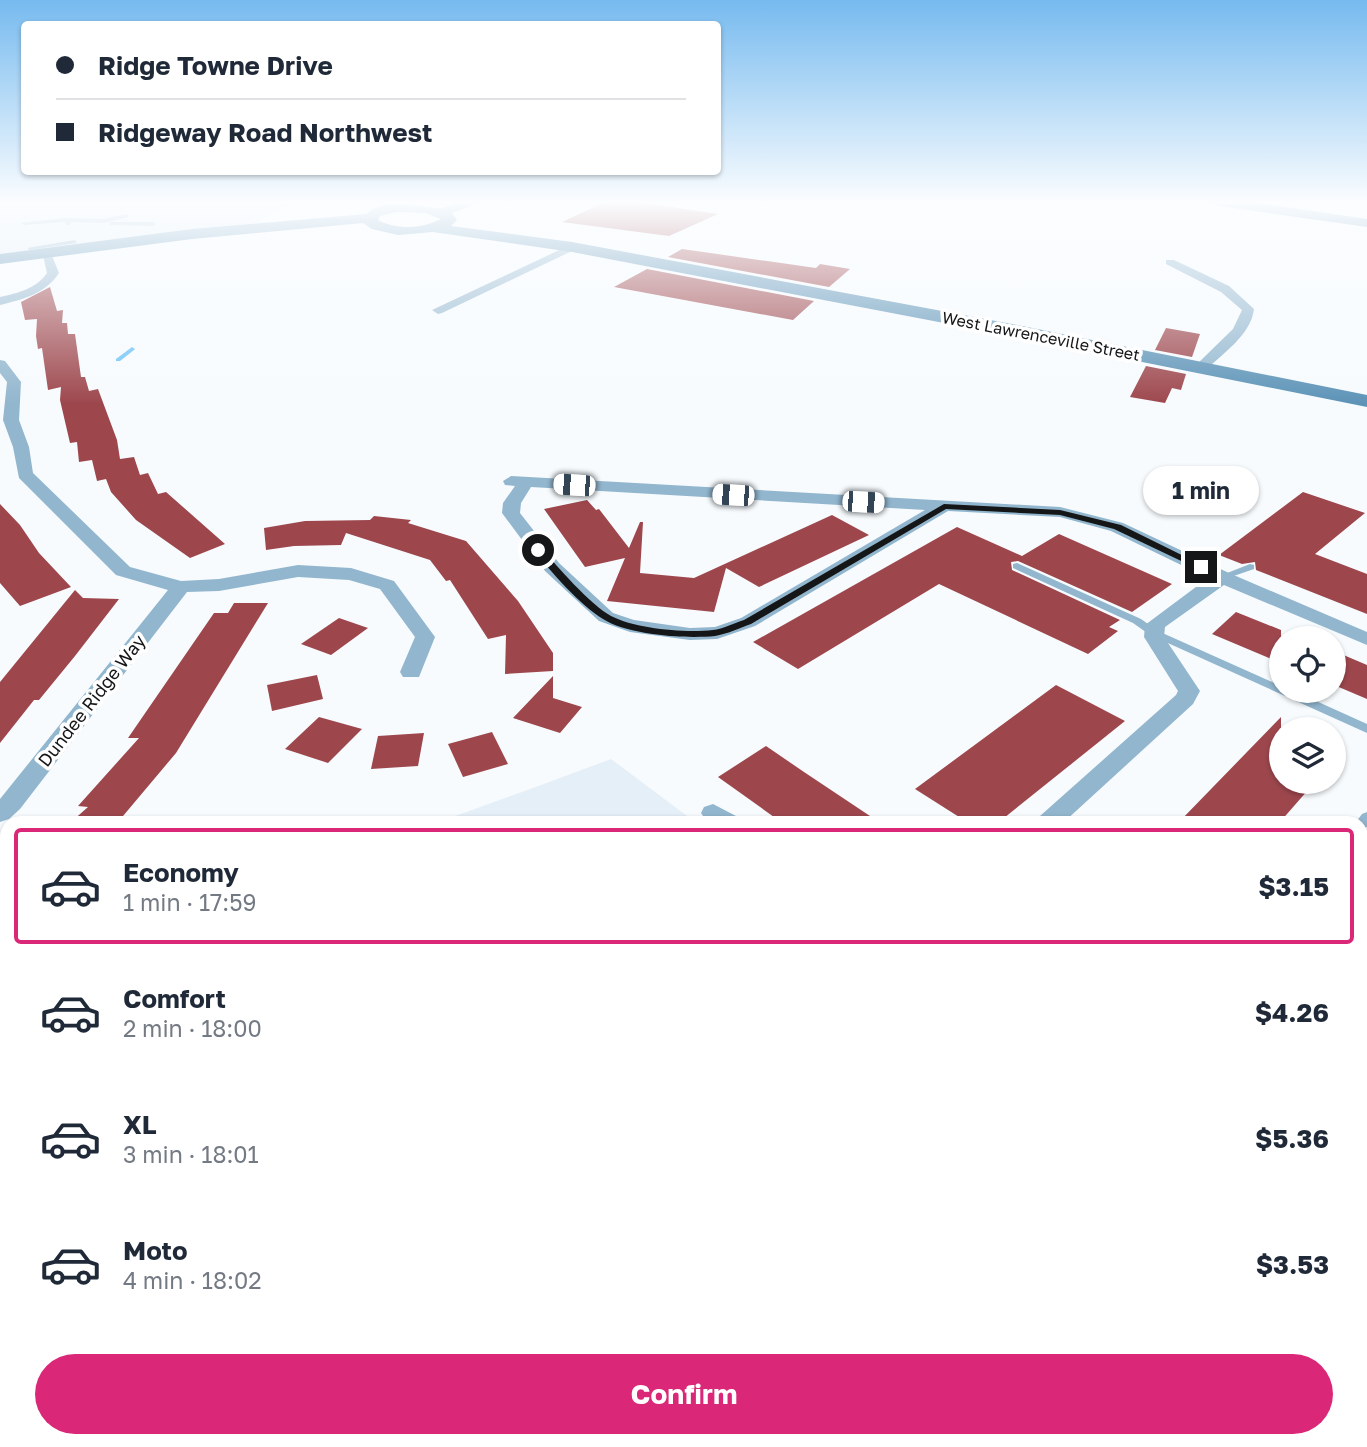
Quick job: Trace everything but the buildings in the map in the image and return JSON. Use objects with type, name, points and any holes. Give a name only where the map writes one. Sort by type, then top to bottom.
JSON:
[{"type":"street","points":[[0,301],[48,284],[53,273],[50,269]]},
{"type":"street","points":[[438,310],[526,269]]},
{"type":"street","name":"West Lawrenceville Street","points":[[685,269],[1367,401]]},
{"type":"street","points":[[1183,269],[1225,289],[1248,309],[1249,315],[1241,327],[1201,367]]},
{"type":"street","points":[[0,364],[14,382],[11,420],[21,447],[25,474],[123,571],[181,587],[219,585],[298,571],[351,575],[387,585],[425,637],[411,672]]},
{"type":"street","points":[[0,451],[21,447]]},
{"type":"street","points":[[944,506],[748,622],[717,633],[690,634],[630,626],[606,617],[552,568],[511,513],[519,482],[1060,512],[1117,527],[1222,577],[1367,639]]},
{"type":"street","points":[[1056,816],[1185,699],[1189,691],[1154,637],[1155,625],[1222,577]]},
{"type":"street","name":"Dundee Ridge Way","points":[[0,813],[11,803],[181,587]]},
{"type":"lane","points":[[1017,566],[1269,685]]},
{"type":"lane","points":[[1222,577],[1250,568]]},
{"type":"lane","points":[[1309,703],[1367,729]]},
{"type":"shaded area","points":[[611,759],[687,816],[456,816]]},
{"type":"waterway","points":[[118,360],[132,349]]},
{"type":"route","points":[[538,550],[552,568],[606,617],[630,626],[690,634],[717,633],[748,622],[944,506],[1060,512],[1117,527],[1201,567]]}]
